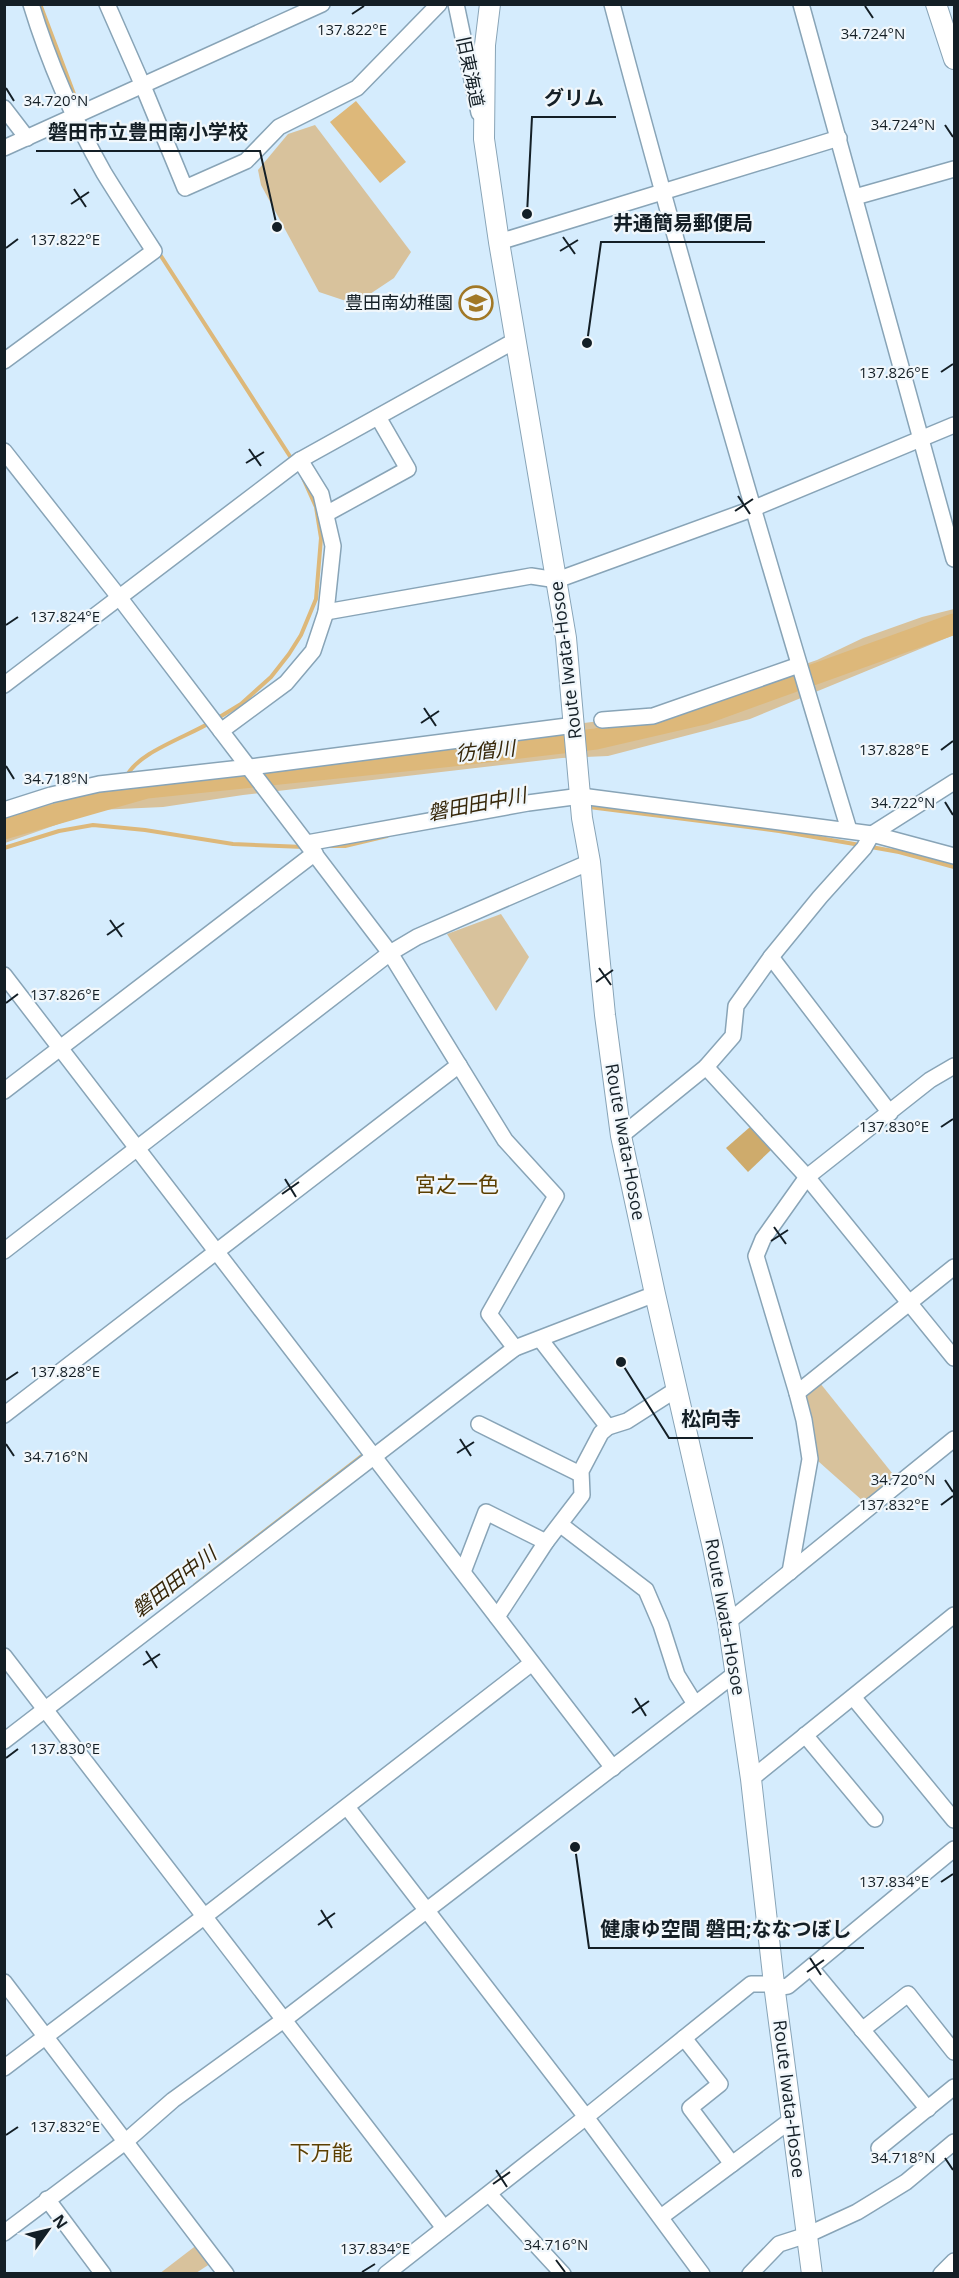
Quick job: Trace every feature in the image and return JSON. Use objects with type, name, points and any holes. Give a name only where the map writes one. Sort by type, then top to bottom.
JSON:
[{"type":"main road","name":"Route Iwata-Hosoe","points":[[490,4],[485,45],[484,140],[544,515],[557,580],[575,725],[580,796],[590,862],[605,1015],[621,1136],[728,1622],[751,1779],[774,1986],[812,2274]]},
{"type":"main road","points":[[936,4],[954,59]]},
{"type":"street","points":[[4,361],[154,250],[105,174],[75,117],[39,31],[31,4]]},
{"type":"street","points":[[107,4],[184,188],[246,161],[279,127],[357,88],[439,4]]},
{"type":"street","points":[[4,148],[143,86],[301,9],[322,4]]},
{"type":"street","name":"旧東海道","points":[[456,4],[484,140]]},
{"type":"street","points":[[612,4],[662,193],[752,509],[849,830]]},
{"type":"street","points":[[801,4],[954,559]]},
{"type":"street","points":[[4,108],[27,138]]},
{"type":"street","points":[[499,242],[839,138]]},
{"type":"street","points":[[855,196],[954,169]]},
{"type":"street","points":[[4,685],[300,460],[516,340]]},
{"type":"street","points":[[326,514],[408,469],[378,417]]},
{"type":"street","points":[[326,612],[531,576],[557,580],[752,509],[923,440],[954,425]]},
{"type":"street","points":[[4,452],[119,597],[390,953],[505,1140],[556,1196],[489,1314],[515,1348]]},
{"type":"street","points":[[221,731],[286,682],[313,651],[326,612],[333,546],[321,494],[300,460]]},
{"type":"street","points":[[602,720],[653,716],[799,665]]},
{"type":"street","points":[[4,810],[51,795],[99,784],[575,725]]},
{"type":"street","points":[[621,1136],[706,1067],[733,1036],[736,1006],[771,957],[864,848],[872,834],[954,782]]},
{"type":"street","points":[[4,1091],[311,848],[528,803],[580,796],[849,830],[954,856]]},
{"type":"street","points":[[4,1251],[390,953],[417,937],[590,862]]},
{"type":"street","points":[[771,957],[890,1113]]},
{"type":"street","points":[[4,975],[613,1768]]},
{"type":"street","points":[[4,1415],[459,1065]]},
{"type":"street","points":[[790,1572],[810,1459],[797,1393],[756,1256],[764,1239],[807,1177],[930,1080],[954,1066]]},
{"type":"street","points":[[706,1067],[807,1177],[954,1358]]},
{"type":"street","points":[[797,1393],[954,1267]]},
{"type":"street","points":[[4,1742],[515,1348],[655,1294]]},
{"type":"street","points":[[540,1339],[608,1427]]},
{"type":"street","points":[[497,1617],[546,1542],[582,1495],[580,1474],[601,1433],[608,1427],[627,1421],[676,1389]]},
{"type":"street","points":[[479,1424],[580,1474]]},
{"type":"street","points":[[728,1622],[954,1439]]},
{"type":"street","points":[[463,1572],[486,1512],[546,1542]]},
{"type":"street","points":[[561,1525],[646,1590],[661,1625],[677,1675],[695,1704]]},
{"type":"street","points":[[751,1779],[954,1615]]},
{"type":"street","points":[[4,1656],[444,2228]]},
{"type":"street","points":[[4,2068],[532,1663]]},
{"type":"street","points":[[4,2233],[125,2142],[173,2100],[285,2019],[736,1673]]},
{"type":"street","points":[[853,1696],[954,1820]]},
{"type":"street","points":[[805,1735],[875,1819]]},
{"type":"street","points":[[347,1807],[586,2117],[702,2274]]},
{"type":"street","points":[[386,2274],[751,1984],[788,1986],[954,1849]]},
{"type":"street","points":[[811,1968],[928,2109]]},
{"type":"street","points":[[4,1982],[47,2035],[226,2274]]},
{"type":"street","points":[[862,2030],[908,1994],[954,2052]]},
{"type":"street","points":[[684,2038],[720,2084],[690,2108],[732,2164]]},
{"type":"street","points":[[879,2148],[954,2087]]},
{"type":"street","points":[[661,2217],[792,2120]]},
{"type":"street","points":[[750,2274],[779,2244],[807,2235],[857,2212],[952,2149]]},
{"type":"street","points":[[489,2194],[563,2274]]},
{"type":"street","points":[[47,2199],[103,2274]]},
{"type":"street","points":[[941,2274],[954,2261]]},
{"type":"shaded area","points":[[356,101],[406,162],[380,183],[330,122]]},
{"type":"shaded area","points":[[315,125],[411,252],[394,278],[355,304],[319,292],[261,185],[258,170],[288,134]]},
{"type":"shaded area","points":[[954,609],[954,635],[750,719],[608,756],[562,758],[243,795],[163,807],[98,810],[5,843],[5,817],[62,792],[607,720],[653,716],[817,660],[863,638],[922,617]]},
{"type":"shaded area","points":[[501,914],[529,957],[496,1011],[447,934]]},
{"type":"shaded area","points":[[750,1127],[771,1150],[748,1172],[726,1148]]},
{"type":"shaded area","points":[[816,1378],[900,1483],[864,1502],[809,1453],[797,1393]]},
{"type":"shaded area","points":[[202,2241],[216,2260],[196,2273],[159,2274]]},
{"type":"waterway","points":[[40,4],[80,110]]},
{"type":"waterway","points":[[159,253],[293,461]]},
{"type":"waterway","points":[[218,718],[241,704],[271,677],[301,635],[316,599],[321,538],[316,507],[303,478]]},
{"type":"waterway","name":"彷僧川","points":[[4,829],[147,788],[596,739],[704,714],[954,624]]},
{"type":"waterway","points":[[126,778],[131,769],[151,753],[211,722]]},
{"type":"waterway","points":[[121,797],[124,785]]},
{"type":"waterway","name":"磐田田中川","points":[[589,807],[779,831],[860,845]]},
{"type":"waterway","name":"磐田田中川","points":[[4,848],[59,831],[93,825],[145,830],[233,844],[304,847]]},
{"type":"waterway","name":"磐田田中川","points":[[329,846],[345,846],[387,836]]},
{"type":"waterway","name":"磐田田中川","points":[[871,847],[954,867]]},
{"type":"waterway","name":"磐田田中川","points":[[195,1585],[363,1455]]},
{"type":"place","name":"グリム","points":[[527,214]]},
{"type":"place","name":"磐田市立豊田南小学校","points":[[277,227]]},
{"type":"place","name":"豊田南幼稚園","points":[[476,303]]},
{"type":"place","name":"井通簡易郵便局","points":[[587,343]]},
{"type":"place","name":"松向寺","points":[[621,1362]]},
{"type":"place","name":"健康ゆ空間 磐田;ななつぼし","points":[[575,1847]]},
{"type":"district","name":"宮之一色","points":[[457,1185]]},
{"type":"district","name":"下万能","points":[[321,2153]]}]
